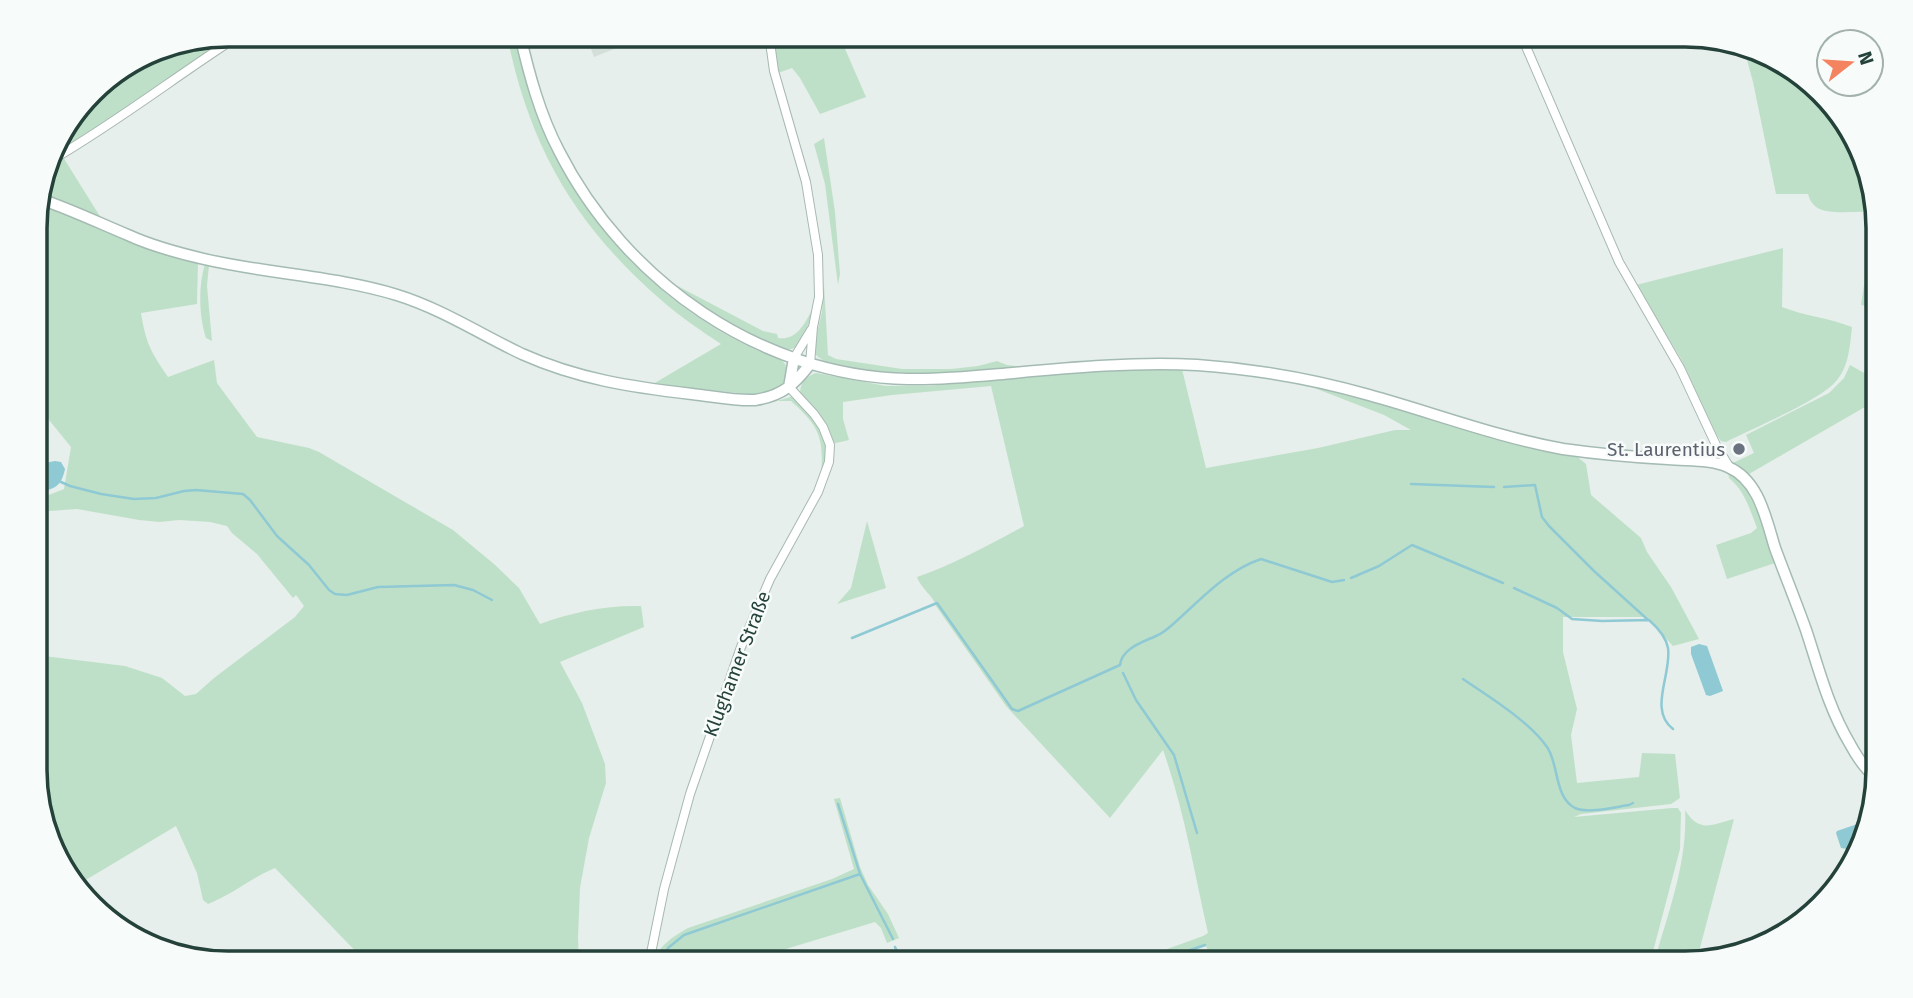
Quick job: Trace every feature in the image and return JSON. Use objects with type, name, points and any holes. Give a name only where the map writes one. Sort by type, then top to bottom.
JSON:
[{"type":"main road","points":[[523,48],[538,101],[558,150],[586,198],[617,237],[653,274],[693,307],[731,331],[794,358],[853,374],[911,380],[1132,364],[1232,368],[1329,384],[1487,432],[1550,446],[1592,453],[1711,462],[1730,468],[1748,481],[1759,501],[1825,693],[1834,715],[1866,769]]},
{"type":"main road","points":[[50,203],[177,252],[250,269],[355,285],[397,295],[443,313],[549,366],[586,378],[642,388],[747,400],[770,397],[789,387],[810,363]]},
{"type":"main road","points":[[789,387],[794,358]]},
{"type":"street","points":[[1526,47],[1619,262],[1680,368],[1716,445],[1730,468]]},
{"type":"street","points":[[64,153],[219,48]]},
{"type":"street","points":[[771,48],[774,71],[800,162],[814,229],[820,286],[810,363]]},
{"type":"street","points":[[794,358],[813,327]]},
{"type":"street","name":"Klughamer Straße","points":[[651,951],[664,889],[690,794],[741,647],[770,579],[818,492],[829,462],[830,445],[827,434],[814,414],[789,387]]},
{"type":"street","points":[[1711,462],[1716,445]]},
{"type":"shaded area","points":[[591,48],[617,48],[594,57]]},
{"type":"green space","points":[[213,48],[66,148],[100,100],[138,71],[170,57]]},
{"type":"green space","points":[[510,48],[518,48],[540,119],[558,159],[605,232],[666,294],[702,320],[783,362],[787,371],[786,380],[775,390],[757,395],[653,384],[721,344],[660,299],[630,271],[580,212],[543,148],[516,75]]},
{"type":"green space","points":[[774,48],[844,48],[866,97],[820,114],[792,68],[778,73]]},
{"type":"green space","points":[[1747,58],[1785,78],[1821,109],[1847,148],[1856,170],[1865,212],[1823,210],[1813,204],[1808,194],[1776,194]]},
{"type":"green space","points":[[824,138],[835,212],[840,274],[838,285],[825,184],[814,144]]},
{"type":"green space","points":[[63,157],[101,218],[50,199]]},
{"type":"green space","points":[[49,208],[198,262],[197,304],[141,313],[147,340],[168,377],[214,360],[217,383],[257,437],[319,452],[453,530],[519,588],[540,624],[590,610],[641,606],[644,627],[560,662],[582,703],[605,764],[606,783],[589,838],[580,888],[579,951],[355,951],[275,868],[208,904],[203,900],[197,873],[176,826],[85,880],[61,839],[49,794],[47,656],[125,666],[162,678],[185,696],[196,694],[295,617],[304,606],[296,595],[293,598],[257,554],[227,526],[210,522],[139,520],[77,509],[47,511],[47,495],[64,489],[71,447],[48,418]]},
{"type":"green space","points":[[1783,248],[1782,307],[1852,327],[1846,362],[1837,380],[1817,396],[1726,442],[1721,441],[1680,357],[1636,285]]},
{"type":"green space","points":[[205,264],[209,265],[207,286],[212,341],[206,338],[201,311],[200,292]]},
{"type":"green space","points":[[1866,272],[1866,306],[1861,305]]},
{"type":"green space","points":[[668,281],[763,331],[777,334],[778,338],[795,334],[813,308],[803,338],[795,347],[787,349],[733,325]]},
{"type":"green space","points":[[824,285],[828,355],[836,359],[902,369],[951,369],[997,361],[1025,367],[919,373],[876,371],[828,362],[815,354],[814,345],[822,312]]},
{"type":"green space","points":[[1850,365],[1866,374],[1866,406],[1749,474],[1733,463],[1754,453],[1746,435],[1829,393],[1844,378]]},
{"type":"green space","points":[[1142,368],[1182,369],[1206,468],[1318,448],[1395,430],[1411,430],[1384,415],[1304,384],[1365,398],[1507,442],[1574,454],[1586,464],[1591,495],[1641,538],[1699,639],[1673,646],[1646,617],[1563,617],[1563,652],[1577,709],[1571,735],[1577,783],[1639,777],[1642,753],[1675,754],[1680,798],[1671,804],[1574,817],[1672,808],[1678,808],[1681,813],[1680,849],[1653,950],[1208,950],[1206,946],[1194,950],[1164,950],[1208,933],[1183,817],[1163,750],[1110,818],[1006,706],[917,577],[958,560],[1024,526],[991,386],[843,402],[843,419],[849,440],[827,445],[826,463],[821,476],[822,452],[814,426],[791,401],[777,401],[800,394],[804,381],[816,373],[886,386],[929,386],[1016,376]]},
{"type":"green space","points":[[1728,471],[1747,489],[1753,500],[1764,525],[1775,563],[1727,579],[1716,545],[1751,533],[1757,528],[1746,501],[1729,478]]},
{"type":"green space","points":[[867,521],[886,588],[837,604],[851,588]]},
{"type":"green space","points":[[840,798],[860,867],[899,938],[887,943],[881,928],[875,922],[780,951],[660,951],[672,938],[688,928],[854,869],[834,799]]},
{"type":"green space","points":[[1685,810],[1701,825],[1734,819],[1700,950],[1658,950],[1680,868]]},
{"type":"water","points":[[48,462],[61,462],[65,469],[59,483],[48,489]]},
{"type":"water","points":[[1699,644],[1707,646],[1723,691],[1710,696],[1706,695],[1691,654],[1691,647]]},
{"type":"water","points":[[1857,824],[1847,849],[1841,848],[1837,831]]},
{"type":"waterway","points":[[61,482],[101,494],[134,499],[156,498],[196,490],[243,494],[277,536],[309,565],[335,594],[347,595],[378,587],[454,585],[473,590],[492,600]]},
{"type":"waterway","points":[[1411,484],[1494,487]]},
{"type":"waterway","points":[[1504,487],[1535,485],[1542,517],[1549,526],[1647,619]]},
{"type":"waterway","points":[[1351,578],[1379,566],[1412,545],[1503,583]]},
{"type":"waterway","points":[[852,638],[937,603],[1012,709],[1018,711],[1120,665],[1129,650],[1163,632],[1228,576],[1261,559],[1332,582],[1344,580]]},
{"type":"waterway","points":[[1514,588],[1557,608],[1572,619],[1649,620],[1661,632],[1668,648],[1661,702],[1662,712],[1673,729]]},
{"type":"waterway","points":[[1123,673],[1136,700],[1174,755],[1197,833]]},
{"type":"waterway","points":[[1463,679],[1508,710],[1539,737],[1551,754],[1560,788],[1568,803],[1580,810],[1633,803]]},
{"type":"waterway","points":[[838,804],[860,874],[893,939]]},
{"type":"waterway","points":[[667,951],[684,935],[860,874]]},
{"type":"waterway","points":[[1189,950],[1205,945]]},
{"type":"place","name":"St. Laurentius","points":[[1739,449]]}]
